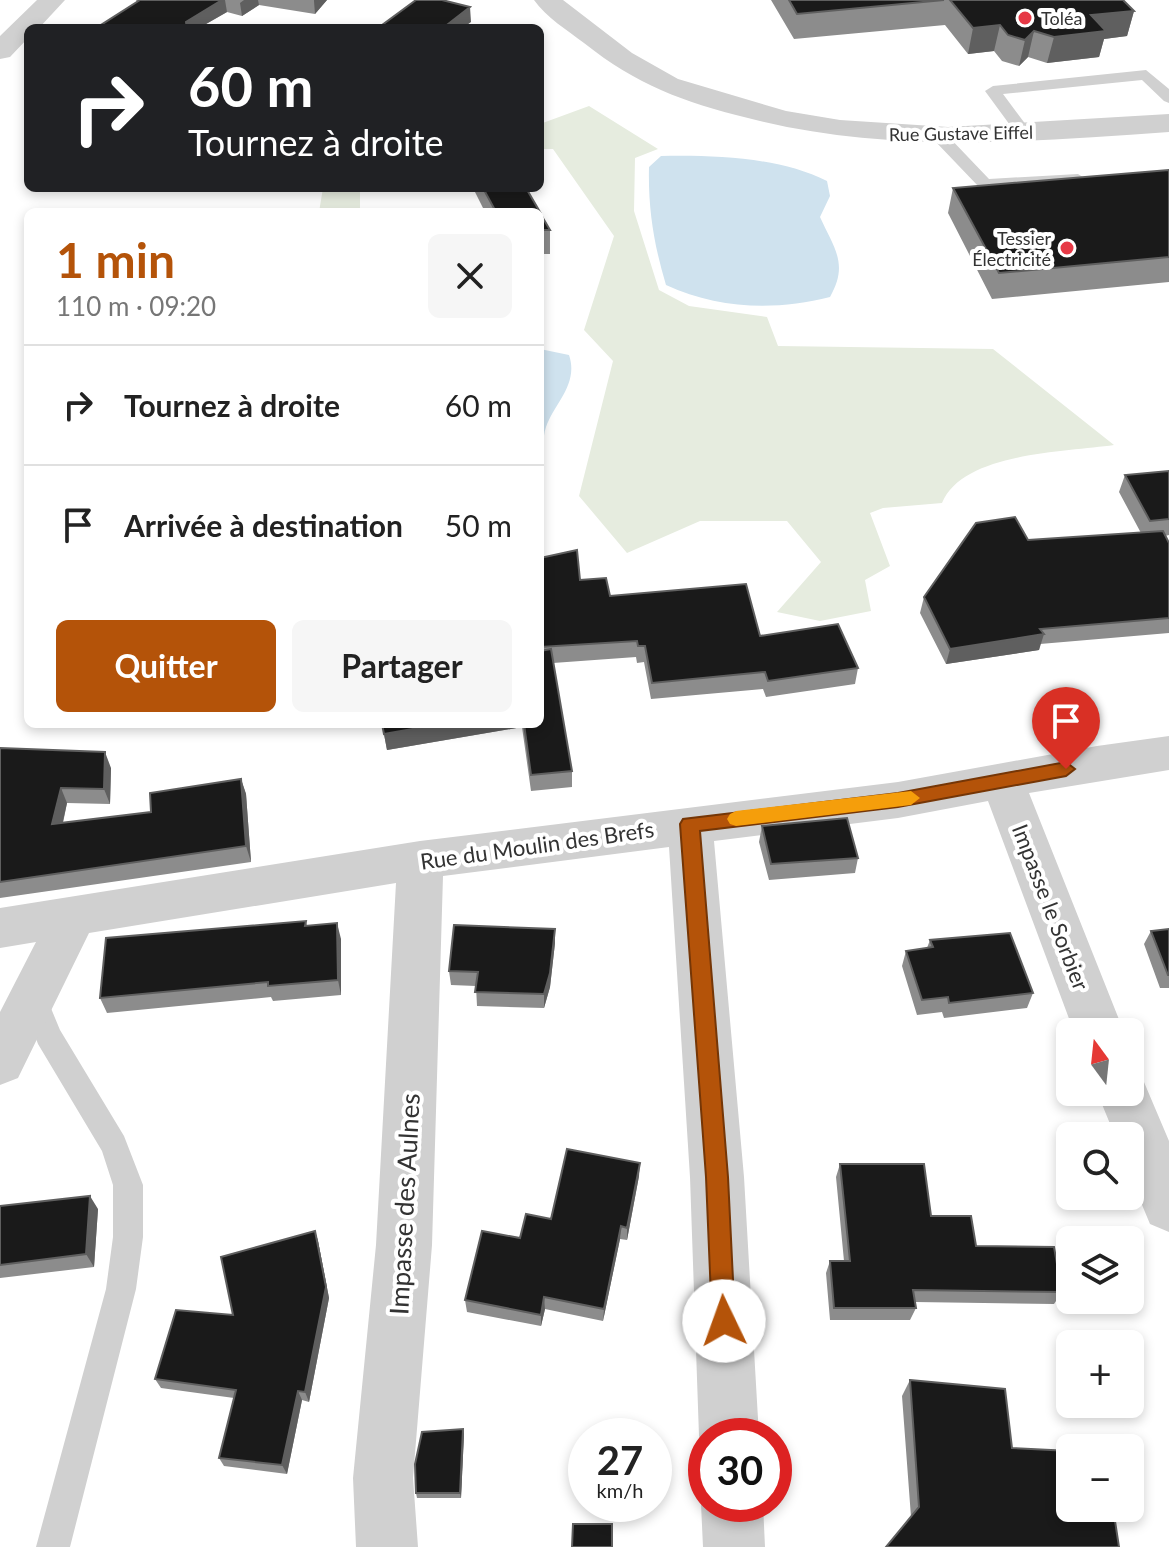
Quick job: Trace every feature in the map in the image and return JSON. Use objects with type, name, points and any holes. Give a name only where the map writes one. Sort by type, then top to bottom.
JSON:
[{"type":"street","points":[[28,24],[52,0]]},
{"type":"street","name":"Rue Gustave Eiffel","points":[[547,0],[650,77],[684,91],[763,115],[822,128],[885,136],[940,137],[1169,123]]},
{"type":"street","points":[[0,51],[24,27]]},
{"type":"street","name":"Rue du Moulin des Brefs","points":[[0,928],[420,860],[898,800],[1097,763],[1169,753]]},
{"type":"street","name":"Impasse le Sorbier","points":[[1003,782],[1094,1018]]},
{"type":"street","points":[[690,824],[717,1177],[728,1418]]},
{"type":"street","name":"Impasse des Aulnes","points":[[387,1547],[383,1478],[404,1245],[420,860]]},
{"type":"street","points":[[0,1062],[73,918]]},
{"type":"street","points":[[1129,1106],[1169,1206]]},
{"type":"street","points":[[733,1522],[734,1547]]},
{"type":"lane","points":[[1024,133],[993,91],[1146,75],[1169,98]]},
{"type":"lane","points":[[940,137],[985,184],[1094,178]]},
{"type":"lane","points":[[34,997],[48,1035],[114,1145],[128,1185],[128,1237],[121,1289],[53,1547]]},
{"type":"shaded area","points":[[589,106],[658,149],[635,158],[634,211],[659,290],[689,306],[767,317],[778,346],[993,349],[1114,445],[1044,453],[993,464],[971,473],[953,486],[942,503],[883,508],[870,513],[890,566],[865,580],[871,611],[820,621],[777,612],[821,562],[787,521],[700,521],[627,553],[579,496],[613,361],[584,330],[614,236],[553,149],[544,149],[544,123]]},
{"type":"shaded area","points":[[322,192],[360,192],[360,208],[320,208]]},
{"type":"water","points":[[661,156],[724,157],[767,162],[827,181],[830,196],[820,217],[839,265],[836,285],[830,297],[768,306],[747,305],[706,299],[666,285],[653,227],[649,182],[649,167]]},
{"type":"water","points":[[544,350],[569,355],[571,365],[568,384],[546,427],[544,440]]},
{"type":"building","points":[[140,0],[222,0],[186,24],[103,24]]},
{"type":"building","points":[[416,0],[442,0],[470,7],[448,24],[383,24]]},
{"type":"building","points":[[789,0],[944,0],[797,14]]},
{"type":"building","points":[[950,0],[1123,0],[1134,11],[1091,15],[1106,31],[1054,37],[1034,31],[1025,40],[1008,35],[1000,25],[973,28]]},
{"type":"building","name":"Tessier Électricité","points":[[1169,170],[1169,257],[999,273],[953,188]]},
{"type":"building","points":[[485,192],[528,192],[538,208],[494,208]]},
{"type":"building","points":[[1169,471],[1169,519],[1150,521],[1125,475]]},
{"type":"building","points":[[1015,517],[1028,540],[1163,531],[1169,543],[1169,618],[1040,629],[1044,634],[950,649],[924,597],[976,523]]},
{"type":"building","points":[[577,550],[580,580],[606,578],[610,596],[746,584],[760,636],[838,624],[858,668],[768,681],[765,672],[652,683],[645,646],[638,646],[637,641],[544,647],[544,557]]},
{"type":"building","points":[[551,649],[572,771],[531,775],[525,728],[544,728],[544,650]]},
{"type":"building","points":[[383,728],[418,728],[384,734]]},
{"type":"building","points":[[0,748],[105,752],[104,789],[61,788],[52,824],[151,812],[150,793],[241,779],[246,846],[0,882]]},
{"type":"building","points":[[847,818],[858,858],[771,864],[762,826]]},
{"type":"building","points":[[306,921],[305,926],[337,923],[338,980],[268,986],[268,982],[100,998],[106,938]]},
{"type":"building","points":[[454,925],[555,929],[550,973],[544,994],[475,992],[478,972],[449,971]]},
{"type":"building","points":[[1169,929],[1169,975],[1168,975],[1151,931]]},
{"type":"building","points":[[1010,933],[1033,993],[949,1003],[948,997],[922,1000],[906,951],[933,947],[930,940]]},
{"type":"building","points":[[567,1149],[640,1163],[627,1228],[621,1226],[604,1309],[544,1297],[541,1315],[465,1300],[482,1231],[520,1238],[526,1214],[551,1219]]},
{"type":"building","points":[[840,1164],[924,1164],[931,1216],[971,1216],[976,1246],[1054,1247],[1056,1292],[913,1290],[916,1308],[834,1308],[830,1261],[850,1261]]},
{"type":"building","points":[[90,1196],[86,1254],[0,1265],[0,1206]]},
{"type":"building","points":[[315,1231],[326,1287],[305,1392],[298,1391],[282,1465],[219,1458],[236,1390],[155,1379],[176,1310],[233,1315],[221,1257]]},
{"type":"building","points":[[910,1380],[1005,1389],[1012,1448],[1056,1450],[1056,1522],[1115,1522],[1119,1547],[886,1547],[919,1507]]},
{"type":"building","points":[[463,1429],[460,1493],[416,1493],[415,1464],[422,1432]]},
{"type":"building","points":[[573,1524],[612,1524],[612,1547],[572,1547]]},
{"type":"slow traffic","points":[[736,819],[911,798]]},
{"type":"place","name":"Toléa","points":[[1025,18]]},
{"type":"place","name":"Tessier Électricité","points":[[1067,248]]},
{"type":"route","points":[[724,1321],[717,1177],[690,824],[898,800],[1066,769]]}]
